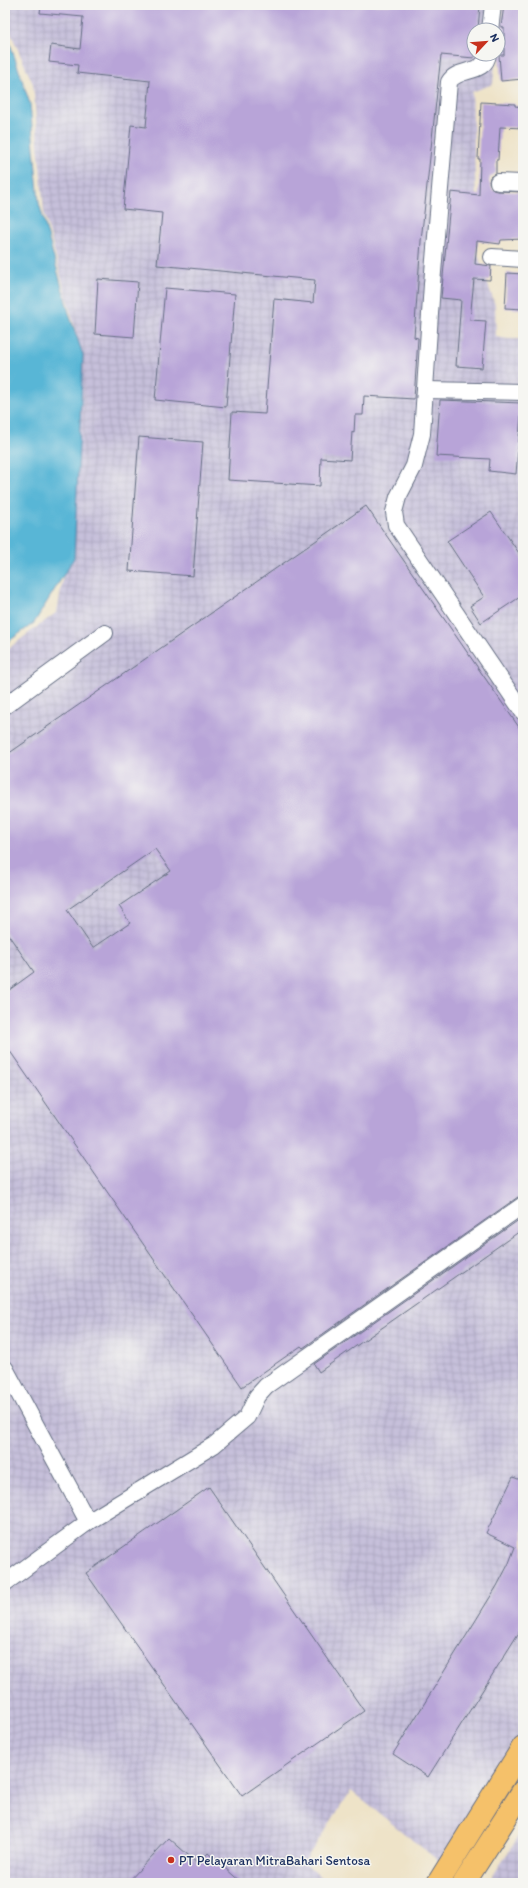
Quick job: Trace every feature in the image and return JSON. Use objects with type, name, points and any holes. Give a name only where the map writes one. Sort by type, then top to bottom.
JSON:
[{"type":"highway","points":[[438,1883],[523,1747]]},
{"type":"highway","points":[[464,1883],[523,1791]]},
{"type":"street","points":[[491,22],[493,5]]},
{"type":"street","points":[[485,62],[483,65],[455,76],[450,82],[432,284],[422,434],[414,466],[398,496],[394,512],[396,525],[523,712]]},
{"type":"street","points":[[498,182],[523,184]]},
{"type":"street","points":[[492,257],[523,259]]},
{"type":"street","points":[[425,390],[523,392]]},
{"type":"street","points":[[5,706],[106,633]]},
{"type":"street","points":[[5,1583],[88,1522],[214,1445],[247,1417],[257,1396],[266,1386],[523,1205]]},
{"type":"street","points":[[5,1368],[88,1522]]},
{"type":"shaded area","points":[[5,5],[501,5],[499,22],[466,22],[466,62],[495,62],[493,84],[472,92],[478,255],[495,305],[496,337],[523,339],[523,1736],[440,1862],[351,1791],[304,1862],[327,1883],[5,1883],[5,651],[57,612],[73,523],[81,351],[44,213],[33,84],[5,20]]},
{"type":"shaded area","points":[[523,1830],[523,1883],[488,1883]]},
{"type":"water","points":[[5,28],[30,104],[39,203],[70,317],[83,355],[74,558],[34,623],[5,644]]},
{"type":"building","points":[[41,5],[480,5],[479,22],[466,22],[466,57],[441,55],[421,241],[414,337],[418,338],[414,399],[364,396],[363,415],[355,415],[350,460],[321,458],[320,486],[228,480],[232,412],[265,414],[274,299],[313,303],[315,280],[157,265],[162,213],[123,209],[131,125],[146,127],[150,81],[77,73],[78,65],[49,62],[51,45],[80,49],[83,17],[40,13]]},
{"type":"building","points":[[504,5],[523,7],[523,79],[501,81],[500,62],[506,62],[506,22],[502,22]]},
{"type":"building","points":[[481,102],[515,104],[515,106],[523,107],[523,128],[500,127],[496,173],[490,177],[489,182],[493,190],[523,192],[523,239],[501,240],[500,244],[477,241],[475,264],[491,266],[490,280],[474,279],[470,320],[486,321],[482,368],[456,366],[461,300],[441,298],[451,192],[479,195],[480,159],[478,159]]},
{"type":"building","points":[[507,273],[523,274],[523,309],[505,308]]},
{"type":"building","points":[[98,279],[138,282],[134,337],[95,334]]},
{"type":"building","points":[[165,288],[235,294],[226,407],[155,400]]},
{"type":"building","points":[[440,400],[522,403],[516,474],[489,471],[490,459],[436,456]]},
{"type":"building","points":[[139,437],[203,442],[193,576],[129,571]]},
{"type":"building","points":[[366,506],[523,733],[523,1196],[518,1197],[303,1348],[301,1346],[242,1387],[5,1044],[5,993],[34,972],[5,930],[5,756]],"holes":[[[155,849],[171,871],[119,906],[130,923],[93,948],[67,910]]]},
{"type":"building","points":[[491,512],[523,559],[523,595],[481,623],[470,606],[484,597],[447,541]]},
{"type":"building","points":[[523,1217],[523,1229],[319,1372],[314,1364]]},
{"type":"building","points":[[513,1477],[523,1481],[523,1626],[428,1777],[393,1754],[497,1586],[509,1563],[515,1547],[486,1533]]},
{"type":"building","points":[[209,1487],[364,1711],[242,1796],[86,1573]]},
{"type":"building","name":"PT Pelayaran MitraBahari Sentosa","points":[[169,1838],[198,1864],[208,1853],[242,1883],[127,1883]]},
{"type":"place","name":"PT Pelayaran MitraBahari Sentosa","points":[[171,1860]]}]
